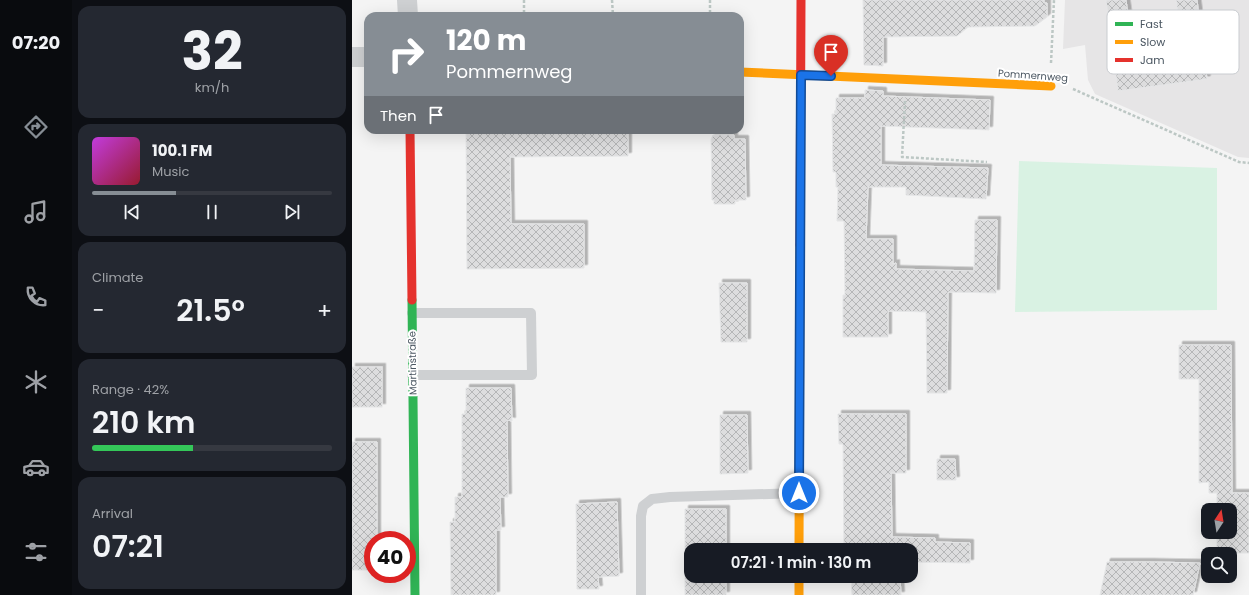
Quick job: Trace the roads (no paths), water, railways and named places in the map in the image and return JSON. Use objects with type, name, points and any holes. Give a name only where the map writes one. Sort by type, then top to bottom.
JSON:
[{"type":"street","points":[[407,0],[408,12]]},
{"type":"street","points":[[799,543],[801,0]]},
{"type":"street","points":[[352,57],[364,57]]},
{"type":"street","name":"Pommernweg","points":[[744,72],[1051,86]]},
{"type":"street","name":"Martinstraße","points":[[410,134],[415,595]]},
{"type":"street","points":[[799,583],[799,595]]},
{"type":"lane","points":[[412,313],[531,314],[532,375],[412,375]]},
{"type":"lane","points":[[641,595],[641,516],[643,506],[652,499],[707,495],[799,493]]}]
